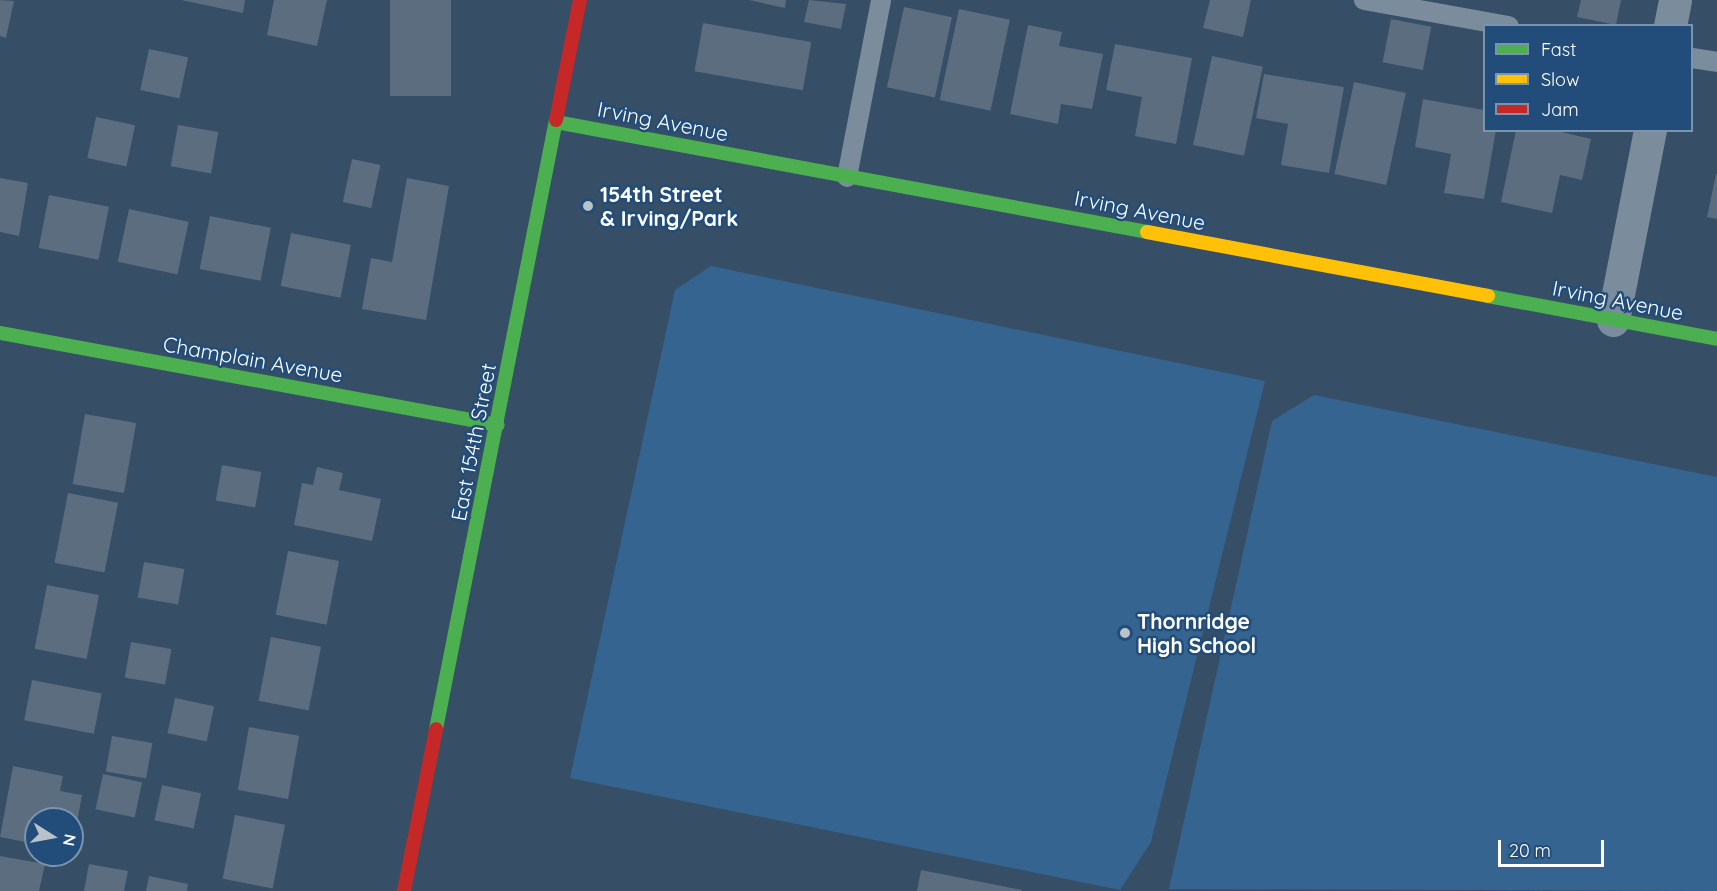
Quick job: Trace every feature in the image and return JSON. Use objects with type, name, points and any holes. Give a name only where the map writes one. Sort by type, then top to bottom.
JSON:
[{"type":"street","name":"East 154th Street","points":[[404,891],[498,425],[580,0]]},
{"type":"street","points":[[1670,24],[1675,0]]},
{"type":"street","name":"Irving Avenue","points":[[556,122],[1717,339]]},
{"type":"street","points":[[1613,320],[1650,132]]},
{"type":"street","name":"Champlain Avenue","points":[[0,335],[498,425]]},
{"type":"lane","points":[[847,177],[881,0]]},
{"type":"lane","points":[[1364,0],[1498,24]]},
{"type":"lane","points":[[1693,58],[1717,63]]},
{"type":"shaded area","points":[[711,266],[1265,381],[1151,842],[1120,890],[570,778],[675,290]]},
{"type":"shaded area","points":[[1314,395],[1717,477],[1717,891],[1169,889],[1272,421]]},
{"type":"building","points":[[0,0],[14,1],[6,38],[0,36]]},
{"type":"building","points":[[181,0],[245,0],[243,13]]},
{"type":"building","points":[[274,0],[327,0],[317,46],[267,35]]},
{"type":"building","points":[[390,0],[451,0],[451,96],[390,96]]},
{"type":"building","points":[[749,0],[786,0],[785,8]]},
{"type":"building","points":[[809,0],[846,4],[841,29],[804,22]]},
{"type":"building","points":[[1210,0],[1251,0],[1243,37],[1203,28]]},
{"type":"building","points":[[1581,0],[1621,0],[1616,24],[1577,17]]},
{"type":"building","points":[[904,7],[952,17],[935,97],[887,87]]},
{"type":"building","points":[[959,9],[1010,20],[991,111],[940,100]]},
{"type":"building","points":[[1391,19],[1431,27],[1423,70],[1383,62]]},
{"type":"building","points":[[703,23],[811,42],[803,90],[694,71]]},
{"type":"building","points":[[1028,25],[1062,32],[1059,46],[1103,54],[1092,109],[1061,104],[1058,124],[1010,114]]},
{"type":"building","points":[[1115,44],[1192,58],[1176,144],[1135,136],[1142,97],[1106,90]]},
{"type":"building","points":[[149,49],[188,57],[179,98],[140,90]]},
{"type":"building","points":[[1212,56],[1263,67],[1244,156],[1193,145]]},
{"type":"building","points":[[1264,74],[1344,87],[1329,173],[1281,165],[1288,124],[1256,118]]},
{"type":"building","points":[[1354,82],[1406,93],[1386,185],[1334,174]]},
{"type":"building","points":[[1423,99],[1483,110],[1483,132],[1496,132],[1484,199],[1444,193],[1451,154],[1415,147]]},
{"type":"building","points":[[96,117],[135,125],[126,166],[87,158]]},
{"type":"building","points":[[178,125],[218,132],[211,173],[171,166]]},
{"type":"building","points":[[1516,132],[1561,132],[1591,139],[1582,180],[1560,175],[1552,213],[1501,202]]},
{"type":"building","points":[[352,159],[380,165],[371,208],[343,202]]},
{"type":"building","points":[[1717,174],[1717,219],[1707,217]]},
{"type":"building","points":[[0,178],[28,183],[19,236],[0,232]]},
{"type":"building","points":[[407,178],[449,186],[426,320],[362,309],[371,258],[392,262]]},
{"type":"building","points":[[49,195],[109,207],[99,260],[39,248]]},
{"type":"building","points":[[129,209],[189,222],[177,275],[118,262]]},
{"type":"building","points":[[210,216],[271,228],[261,281],[200,269]]},
{"type":"building","points":[[291,233],[351,245],[341,298],[281,286]]},
{"type":"building","points":[[85,414],[136,423],[124,493],[73,484]]},
{"type":"building","points":[[222,465],[261,472],[255,507],[216,500]]},
{"type":"building","points":[[317,467],[343,473],[339,490],[381,499],[372,541],[294,525],[302,483],[313,485]]},
{"type":"building","points":[[68,493],[118,503],[105,572],[54,563]]},
{"type":"building","points":[[288,551],[339,561],[327,625],[276,615]]},
{"type":"building","points":[[144,562],[184,569],[178,605],[138,597]]},
{"type":"building","points":[[47,585],[99,595],[87,659],[35,649]]},
{"type":"building","points":[[271,637],[321,647],[309,711],[259,701]]},
{"type":"building","points":[[131,642],[171,649],[165,685],[125,677]]},
{"type":"building","points":[[32,680],[102,694],[94,734],[24,720]]},
{"type":"building","points":[[175,698],[214,706],[207,742],[168,733]]},
{"type":"building","points":[[249,727],[299,736],[288,799],[238,790]]},
{"type":"building","points":[[112,736],[152,743],[146,779],[106,771]]},
{"type":"building","points":[[13,766],[63,776],[60,791],[82,795],[80,807],[24,807],[24,842],[0,837]]},
{"type":"building","points":[[103,774],[142,782],[135,818],[96,809]]},
{"type":"building","points":[[162,785],[201,793],[194,829],[155,820]]},
{"type":"building","points":[[235,815],[285,825],[273,889],[223,879]]},
{"type":"building","points":[[0,856],[24,860],[24,867],[44,867],[39,891],[0,891]]},
{"type":"building","points":[[89,864],[128,871],[124,891],[84,891]]},
{"type":"building","points":[[921,870],[1022,890],[1022,891],[917,891]]},
{"type":"building","points":[[149,876],[188,884],[187,891],[146,891]]},
{"type":"traffic: fast","points":[[436,729],[556,120]]},
{"type":"traffic: fast","points":[[556,122],[1147,232]]},
{"type":"traffic: fast","points":[[1488,296],[1717,339]]},
{"type":"traffic: fast","points":[[0,333],[498,425]]},
{"type":"traffic: slow","points":[[1147,232],[1488,296]]},
{"type":"traffic: jam","points":[[556,120],[580,0]]},
{"type":"traffic: jam","points":[[404,891],[436,729]]},
{"type":"place","name":"154th Street & Irving/Park","points":[[588,206]]},
{"type":"place","name":"Thornridge High School","points":[[1125,633]]}]
